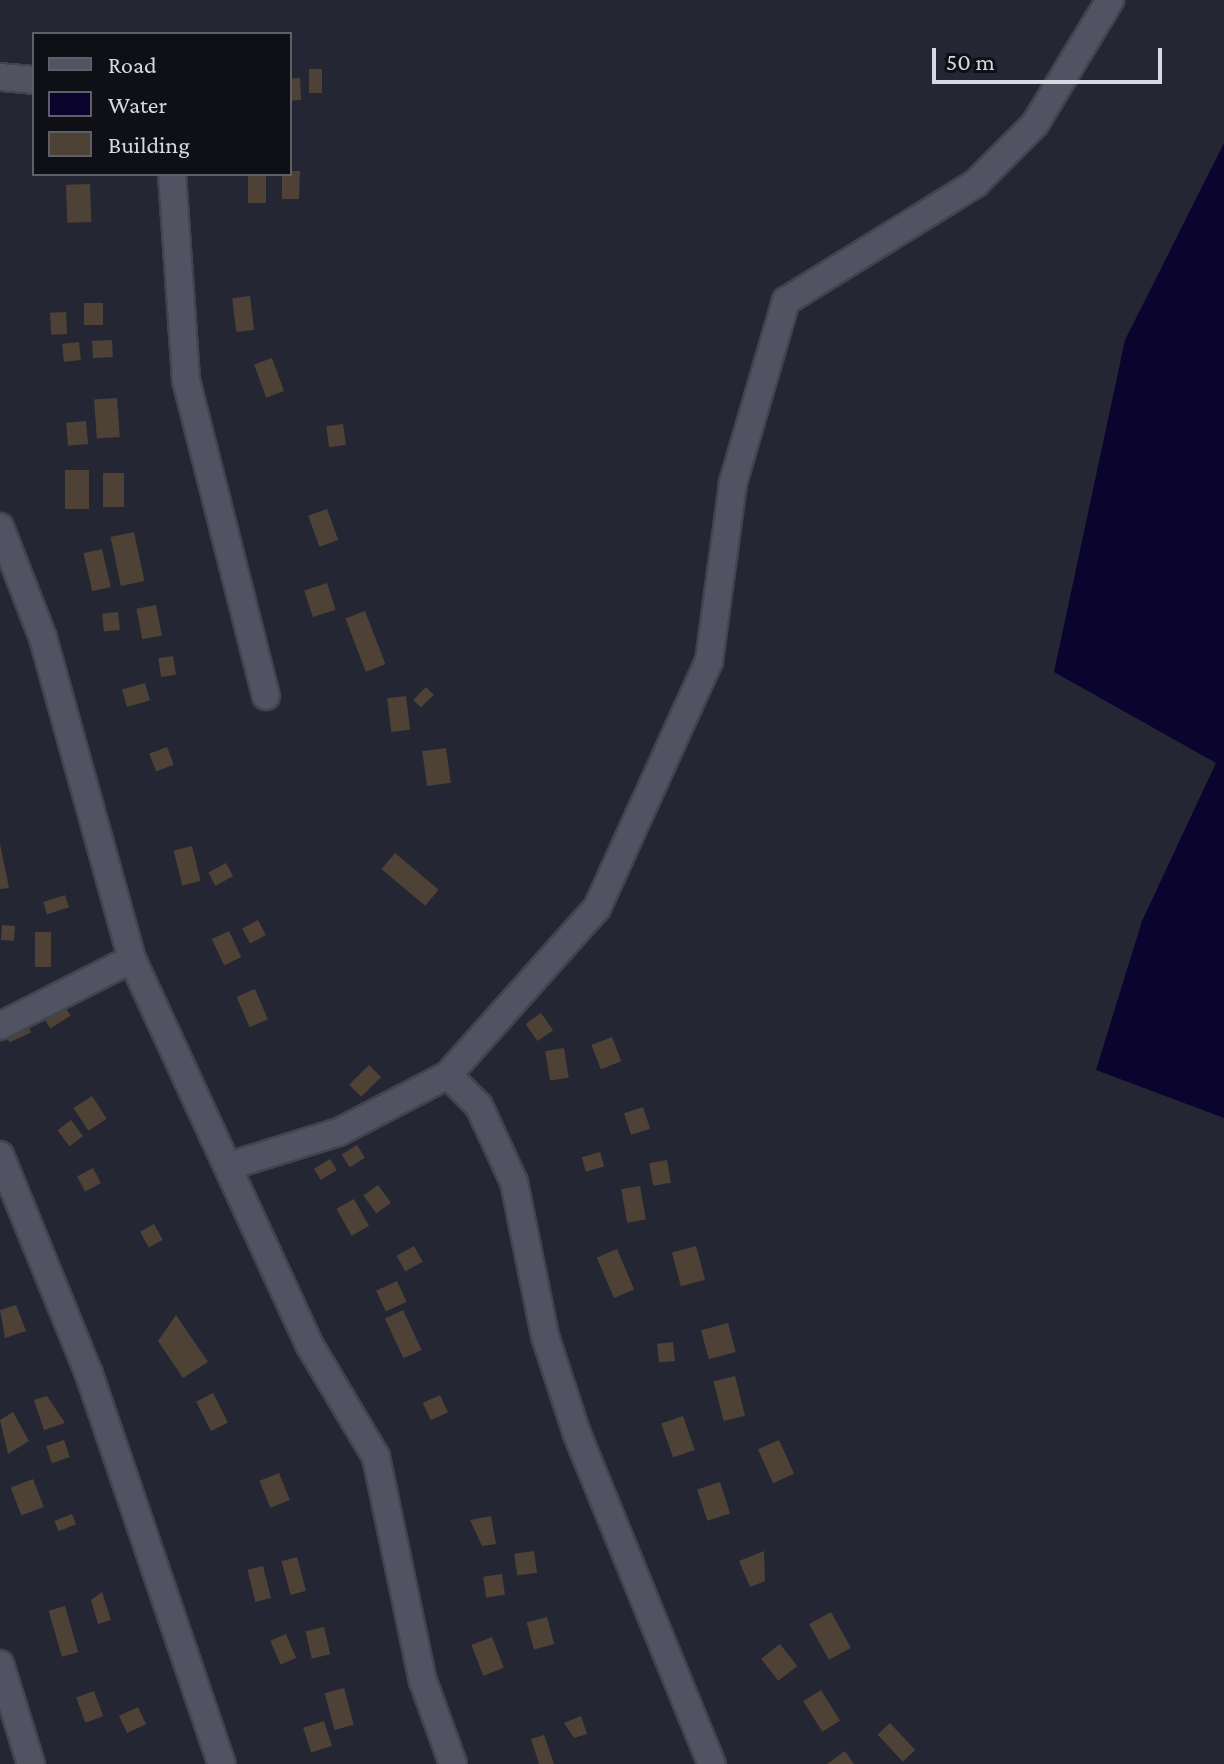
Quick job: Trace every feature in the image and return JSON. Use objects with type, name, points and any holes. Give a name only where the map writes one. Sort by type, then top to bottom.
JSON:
[{"type":"street","points":[[229,1166],[339,1132],[448,1075],[597,908],[709,661],[733,483],[786,301],[976,183],[1035,124],[1110,0]]},
{"type":"street","points":[[0,77],[32,80]]},
{"type":"street","points":[[172,176],[186,380],[266,696]]},
{"type":"street","points":[[0,527],[43,638],[132,959],[309,1344],[376,1457],[423,1681],[453,1764]]},
{"type":"street","points":[[0,1026],[132,959]]},
{"type":"street","points":[[448,1075],[479,1106],[514,1182],[545,1336],[577,1434],[712,1764]]},
{"type":"street","points":[[0,1155],[89,1374],[222,1764]]},
{"type":"street","points":[[0,1664],[31,1764]]},
{"type":"water","points":[[1224,143],[1224,1118],[1096,1070],[1142,921],[1216,763],[1054,672],[1125,340]]},
{"type":"building","points":[[309,69],[322,69],[322,93],[309,93]]},
{"type":"building","points":[[292,78],[300,78],[301,100],[292,100]]},
{"type":"building","points":[[292,171],[300,171],[299,199],[282,199],[282,176],[292,176]]},
{"type":"building","points":[[248,176],[266,176],[266,203],[248,203]]},
{"type":"building","points":[[90,184],[91,222],[67,223],[66,185]]},
{"type":"building","points":[[250,296],[254,330],[236,332],[232,298]]},
{"type":"building","points":[[84,303],[103,303],[103,325],[84,325]]},
{"type":"building","points":[[66,312],[67,334],[51,335],[50,313]]},
{"type":"building","points":[[112,340],[113,357],[93,358],[92,341]]},
{"type":"building","points":[[79,342],[81,360],[64,362],[62,344]]},
{"type":"building","points":[[272,358],[284,391],[266,397],[254,364]]},
{"type":"building","points":[[117,398],[120,437],[97,439],[94,400]]},
{"type":"building","points":[[86,421],[88,444],[68,446],[66,423]]},
{"type":"building","points":[[343,424],[346,445],[329,447],[326,426]]},
{"type":"building","points":[[65,470],[89,470],[89,509],[65,509]]},
{"type":"building","points":[[103,473],[124,473],[124,507],[103,507]]},
{"type":"building","points":[[327,509],[338,540],[319,547],[308,516]]},
{"type":"building","points":[[134,532],[144,581],[121,586],[111,537]]},
{"type":"building","points":[[102,549],[111,587],[92,591],[83,553]]},
{"type":"building","points":[[327,583],[336,610],[313,617],[304,590]]},
{"type":"building","points":[[156,605],[162,635],[142,639],[136,609]]},
{"type":"building","points":[[365,611],[385,664],[366,672],[345,619]]},
{"type":"building","points":[[118,612],[120,630],[104,632],[102,614]]},
{"type":"building","points":[[173,656],[176,675],[161,677],[158,658]]},
{"type":"building","points":[[145,683],[150,700],[127,707],[122,690]]},
{"type":"building","points":[[426,687],[434,695],[421,708],[413,700]]},
{"type":"building","points":[[406,696],[410,730],[391,732],[387,698]]},
{"type":"building","points":[[167,747],[174,765],[156,772],[149,754]]},
{"type":"building","points":[[446,748],[451,783],[427,786],[422,751]]},
{"type":"building","points":[[0,844],[9,888],[0,889]]},
{"type":"building","points":[[192,846],[201,881],[182,886],[174,851]]},
{"type":"building","points":[[395,853],[439,890],[425,906],[382,869]]},
{"type":"building","points":[[226,863],[233,876],[215,886],[208,872]]},
{"type":"building","points":[[65,895],[69,907],[47,914],[43,902]]},
{"type":"building","points":[[258,920],[266,935],[250,943],[242,928]]},
{"type":"building","points":[[2,925],[15,926],[14,941],[1,940]]},
{"type":"building","points":[[229,931],[241,957],[224,965],[212,939]]},
{"type":"building","points":[[35,932],[51,932],[51,967],[35,967]]},
{"type":"building","points":[[255,989],[268,1019],[249,1027],[237,997]]},
{"type":"building","points":[[59,997],[71,1016],[50,1028],[39,1010]]},
{"type":"building","points":[[541,1013],[553,1030],[537,1041],[525,1024]]},
{"type":"building","points":[[24,1017],[31,1032],[9,1043],[2,1027]]},
{"type":"building","points":[[612,1037],[621,1061],[601,1069],[591,1045]]},
{"type":"building","points":[[564,1048],[569,1078],[550,1081],[545,1051]]},
{"type":"building","points":[[369,1065],[381,1077],[361,1097],[349,1085]]},
{"type":"building","points":[[92,1096],[107,1119],[88,1131],[74,1108]]},
{"type":"building","points":[[643,1107],[650,1129],[631,1135],[624,1113]]},
{"type":"building","points":[[71,1120],[83,1136],[69,1146],[57,1130]]},
{"type":"building","points":[[357,1145],[365,1158],[350,1167],[342,1155]]},
{"type":"building","points":[[600,1152],[604,1166],[586,1172],[582,1157]]},
{"type":"building","points":[[330,1159],[337,1170],[321,1180],[314,1169]]},
{"type":"building","points":[[667,1160],[671,1183],[653,1186],[649,1163]]},
{"type":"building","points":[[93,1168],[101,1183],[85,1191],[77,1176]]},
{"type":"building","points":[[378,1185],[391,1203],[376,1213],[363,1196]]},
{"type":"building","points":[[640,1186],[646,1219],[627,1223],[621,1189]]},
{"type":"building","points":[[354,1199],[369,1226],[352,1236],[337,1209]]},
{"type":"building","points":[[154,1224],[163,1240],[149,1248],[140,1232]]},
{"type":"building","points":[[414,1246],[423,1262],[405,1271],[397,1256]]},
{"type":"building","points":[[696,1246],[705,1280],[681,1286],[672,1252]]},
{"type":"building","points":[[617,1249],[634,1290],[614,1298],[597,1258]]},
{"type":"building","points":[[397,1281],[407,1302],[386,1312],[376,1291]]},
{"type":"building","points":[[16,1305],[26,1331],[5,1338],[0,1310]]},
{"type":"building","points":[[403,1310],[422,1350],[403,1358],[385,1318]]},
{"type":"building","points":[[176,1315],[208,1362],[183,1378],[158,1341]]},
{"type":"building","points":[[728,1323],[736,1352],[709,1359],[701,1330]]},
{"type":"building","points":[[673,1342],[675,1361],[659,1363],[657,1344]]},
{"type":"building","points":[[735,1376],[745,1416],[724,1421],[714,1381]]},
{"type":"building","points":[[213,1393],[228,1422],[211,1431],[196,1402]]},
{"type":"building","points":[[440,1395],[448,1412],[431,1420],[423,1403]]},
{"type":"building","points":[[47,1396],[65,1423],[44,1430],[34,1400]]},
{"type":"building","points":[[13,1412],[29,1441],[8,1454],[0,1420]]},
{"type":"building","points":[[683,1416],[695,1450],[673,1458],[661,1423]]},
{"type":"building","points":[[64,1440],[70,1457],[52,1463],[46,1446]]},
{"type":"building","points":[[779,1440],[794,1474],[773,1483],[758,1449]]},
{"type":"building","points":[[279,1473],[290,1500],[270,1508],[260,1481]]},
{"type":"building","points":[[33,1479],[44,1507],[21,1516],[11,1488]]},
{"type":"building","points":[[720,1482],[730,1513],[707,1521],[697,1489]]},
{"type":"building","points":[[72,1514],[76,1524],[59,1531],[54,1521]]},
{"type":"building","points":[[491,1516],[496,1544],[482,1546],[470,1520]]},
{"type":"building","points":[[534,1551],[537,1573],[517,1576],[514,1554]]},
{"type":"building","points":[[764,1551],[765,1581],[750,1587],[739,1561]]},
{"type":"building","points":[[297,1557],[306,1591],[291,1595],[282,1561]]},
{"type":"building","points":[[263,1566],[271,1598],[255,1602],[247,1570]]},
{"type":"building","points":[[502,1574],[505,1595],[486,1597],[483,1577]]},
{"type":"building","points":[[102,1592],[111,1620],[98,1624],[91,1600]]},
{"type":"building","points":[[65,1606],[78,1652],[62,1657],[49,1611]]},
{"type":"building","points":[[831,1612],[851,1648],[829,1660],[809,1624]]},
{"type":"building","points":[[547,1617],[554,1644],[534,1649],[527,1622]]},
{"type":"building","points":[[324,1627],[330,1654],[312,1659],[305,1631]]},
{"type":"building","points":[[286,1634],[296,1658],[281,1665],[270,1641]]},
{"type":"building","points":[[492,1637],[504,1668],[483,1676],[471,1645]]},
{"type":"building","points":[[780,1644],[797,1666],[778,1681],[761,1659]]},
{"type":"building","points":[[344,1688],[354,1725],[335,1730],[325,1693]]},
{"type":"building","points":[[821,1690],[840,1721],[822,1732],[803,1701]]},
{"type":"building","points":[[94,1691],[103,1716],[85,1723],[76,1697]]},
{"type":"building","points":[[138,1707],[146,1724],[127,1733],[119,1716]]},
{"type":"building","points":[[581,1716],[587,1734],[574,1738],[564,1723]]},
{"type":"building","points":[[324,1721],[332,1746],[311,1753],[303,1728]]},
{"type":"building","points":[[890,1723],[915,1750],[903,1762],[878,1735]]},
{"type":"building","points":[[544,1735],[554,1764],[539,1764],[531,1739]]},
{"type":"building","points":[[845,1751],[854,1764],[827,1764]]}]
